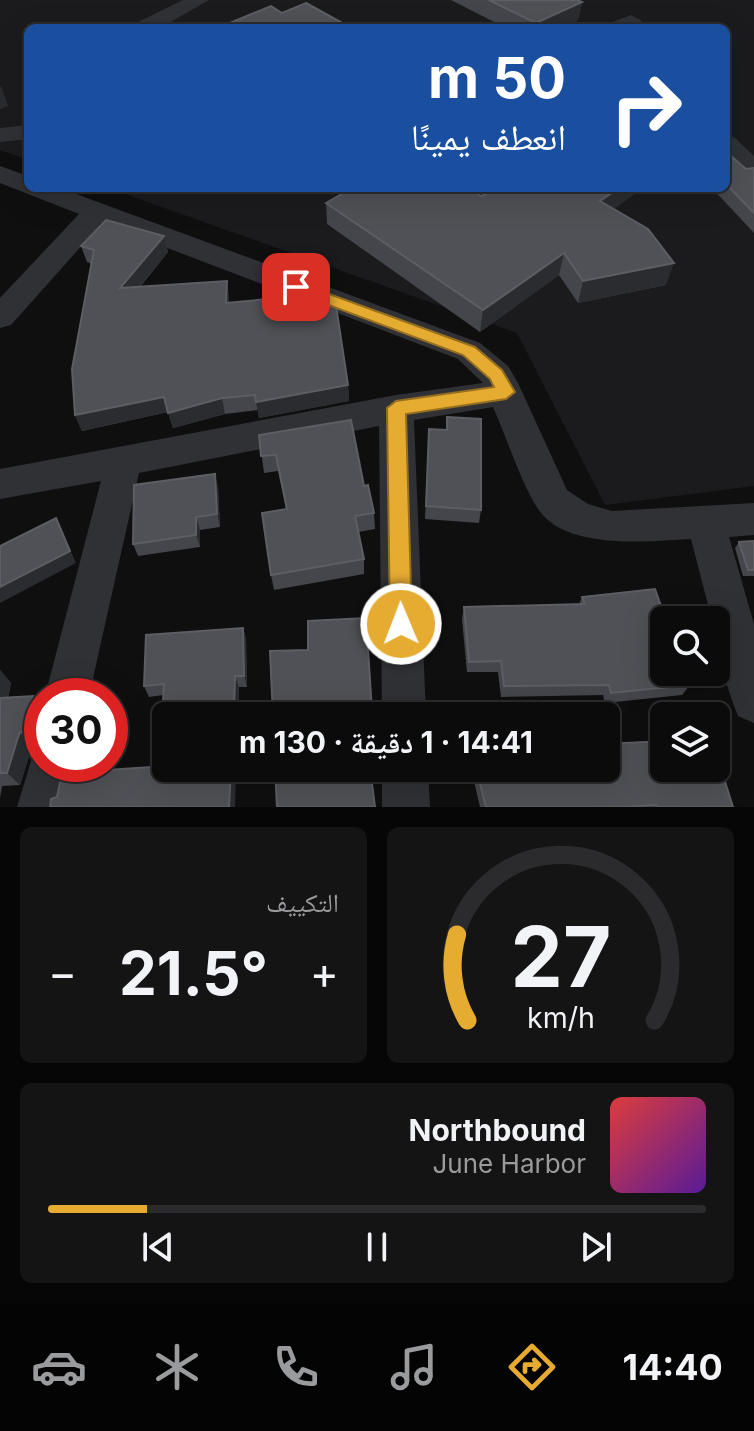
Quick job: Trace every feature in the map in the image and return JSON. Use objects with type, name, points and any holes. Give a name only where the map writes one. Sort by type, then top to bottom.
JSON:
[{"type":"street","points":[[152,24],[199,0]]},
{"type":"street","points":[[0,135],[24,132]]},
{"type":"street","points":[[730,147],[754,171]]},
{"type":"street","points":[[0,174],[24,183]]},
{"type":"street","points":[[45,192],[469,351],[496,375],[506,392],[553,501],[577,517],[612,527],[754,519]]},
{"type":"street","points":[[0,317],[96,212]]},
{"type":"street","points":[[0,484],[123,464],[396,408],[506,392]]},
{"type":"street","points":[[396,408],[404,702]]},
{"type":"street","points":[[71,678],[123,464]]},
{"type":"street","points":[[706,523],[754,701]]},
{"type":"street","points":[[41,807],[47,782]]},
{"type":"street","points":[[405,782],[406,807]]},
{"type":"shaded area","points":[[0,0],[754,0],[754,486],[605,505],[517,333],[119,192],[730,192],[730,24],[24,24],[24,159],[0,150]]},
{"type":"building","points":[[489,0],[577,0],[582,2],[536,23]]},
{"type":"building","points":[[306,3],[344,24],[227,24],[271,6],[282,13]]},
{"type":"building","points":[[730,157],[746,169],[754,168],[754,213],[730,188]]},
{"type":"building","points":[[345,192],[474,192],[481,196],[490,192],[613,192],[600,201],[648,229],[674,263],[583,281],[564,253],[483,310],[326,203]]},
{"type":"building","points":[[106,220],[164,236],[120,288],[227,281],[226,303],[321,294],[335,299],[348,385],[256,402],[255,395],[222,398],[168,413],[164,397],[75,415],[72,369],[94,250],[81,246]]},
{"type":"building","points":[[447,417],[481,419],[481,510],[426,506],[429,429],[447,430]]},
{"type":"building","points":[[351,420],[364,486],[368,485],[374,513],[355,516],[364,559],[271,575],[262,513],[287,509],[276,455],[261,456],[259,435]]},
{"type":"building","points":[[215,474],[217,514],[196,517],[196,535],[133,544],[134,485]]},
{"type":"building","points":[[56,518],[70,551],[0,587],[0,546]]},
{"type":"building","points":[[754,541],[754,570],[748,570],[739,542]]},
{"type":"building","points":[[655,589],[661,606],[650,606],[650,686],[680,686],[611,693],[609,685],[504,686],[501,661],[469,662],[464,607],[585,604],[582,597]]},
{"type":"building","points":[[366,618],[371,702],[272,702],[270,651],[308,650],[308,621]]},
{"type":"building","points":[[243,628],[244,676],[235,676],[234,702],[163,702],[164,684],[144,686],[146,635]]},
{"type":"building","points":[[24,697],[24,731],[19,734],[7,773],[0,773],[0,698]]},
{"type":"building","points":[[650,742],[650,782],[725,782],[733,807],[486,807],[480,782],[620,782],[620,743]]},
{"type":"building","points":[[152,767],[152,782],[230,782],[229,807],[50,807],[51,799],[57,797],[60,782],[128,782],[128,769]]},
{"type":"building","points":[[276,782],[372,782],[375,807],[277,807]]},
{"type":"route","points":[[296,287],[469,351],[484,361],[506,392],[396,408],[401,624]]}]
